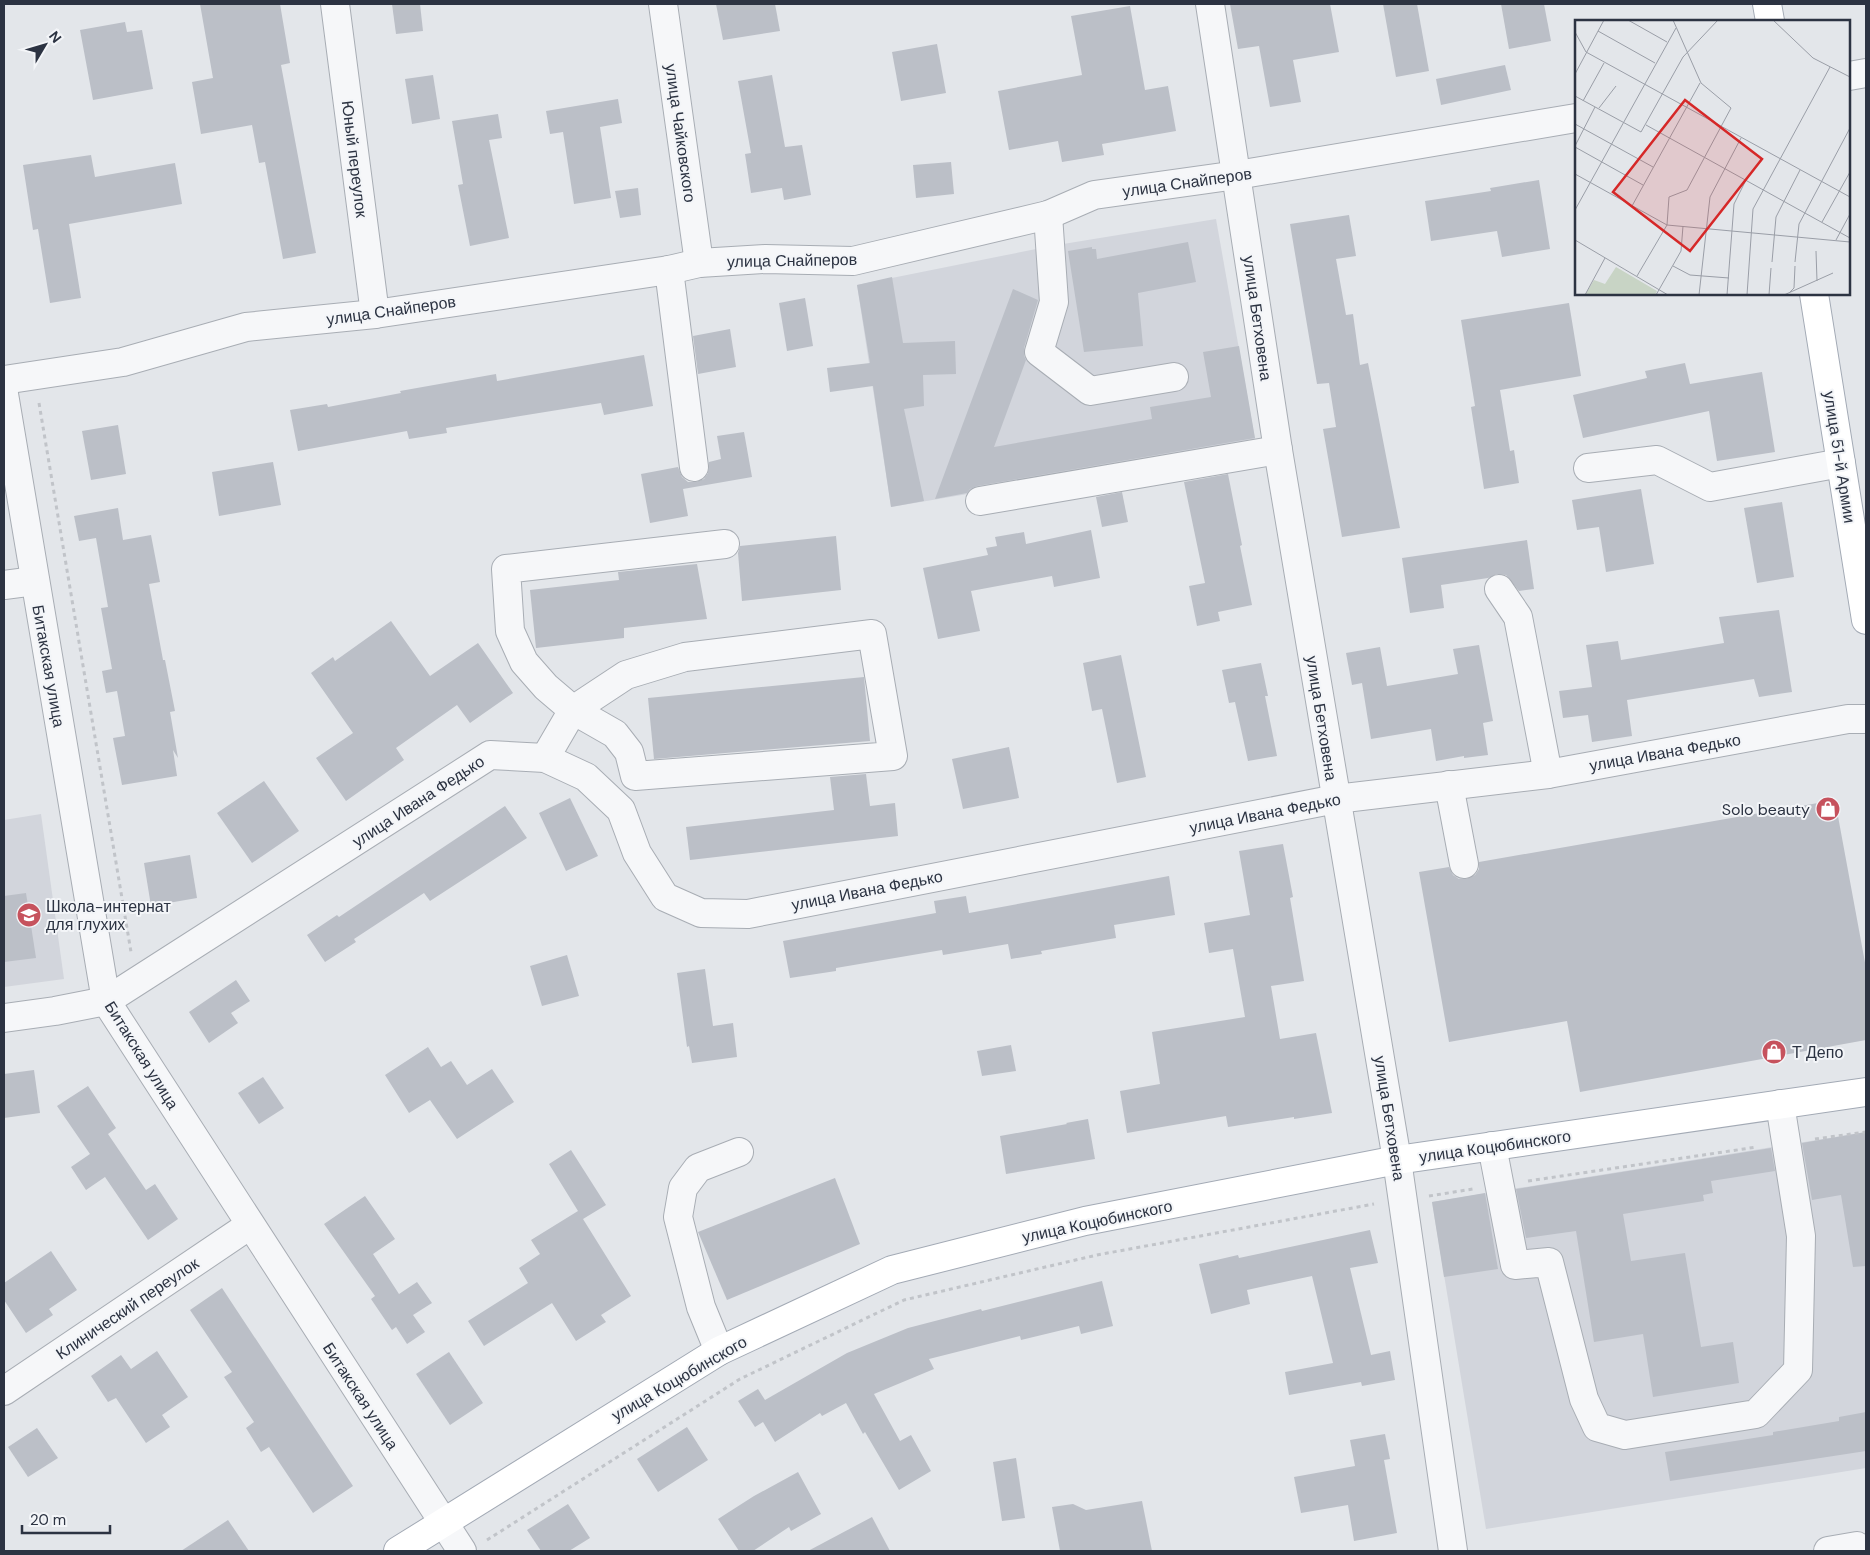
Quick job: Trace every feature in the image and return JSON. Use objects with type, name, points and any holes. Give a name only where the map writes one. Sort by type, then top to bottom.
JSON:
[{"type":"main road","points":[[1767,4],[1770,20]]},
{"type":"main road","name":"улица 51-й Армии","points":[[1814,295],[1866,620]]},
{"type":"main road","name":"улица Коцюбинского","points":[[398,1551],[719,1351],[892,1270],[1085,1221],[1397,1160],[1866,1092]]},
{"type":"street","name":"Юный переулок","points":[[334,4],[375,314]]},
{"type":"street","name":"улица Чайковского","points":[[664,4],[699,262]]},
{"type":"street","name":"улица Бетховена","points":[[1210,4],[1278,450],[1397,1160],[1453,1551]]},
{"type":"street","points":[[1850,76],[1866,73]]},
{"type":"street","name":"улица Снайперов","points":[[4,380],[123,362],[246,327],[375,314],[669,270],[699,262],[765,259],[853,261],[1048,215],[1094,195],[1237,176],[1575,118]]},
{"type":"street","points":[[1048,215],[1054,302],[1039,352],[1090,391],[1174,377]]},
{"type":"street","points":[[669,270],[694,467]]},
{"type":"street","name":"Битакская улица","points":[[4,394],[106,1001],[462,1551]]},
{"type":"street","points":[[980,501],[1278,450]]},
{"type":"street","points":[[1588,468],[1657,460],[1710,487],[1841,463]]},
{"type":"street","points":[[545,758],[573,710],[626,675],[685,658],[872,634],[893,756],[635,776],[629,752],[615,734],[573,710],[546,687],[524,662],[510,631],[506,569],[725,544]]},
{"type":"street","points":[[4,585],[35,581]]},
{"type":"street","points":[[1499,589],[1518,617],[1548,774]]},
{"type":"street","name":"улица Ивана Федько","points":[[4,1018],[56,1011],[106,1001],[490,755],[545,758],[586,777],[621,810],[637,853],[665,897],[701,913],[748,914],[1336,799],[1548,774],[1848,719],[1866,719]]},
{"type":"street","points":[[1449,785],[1464,864]]},
{"type":"street","points":[[1492,1146],[1515,1264],[1549,1262],[1584,1399],[1598,1427],[1625,1435],[1756,1414],[1798,1370],[1801,1236],[1780,1104]]},
{"type":"street","points":[[719,1351],[701,1307],[678,1217],[683,1188],[698,1168],[739,1152]]},
{"type":"street","name":"Клинический переулок","points":[[4,1391],[250,1226]]},
{"type":"street","points":[[1828,1551],[1857,1546],[1858,1551]]},
{"type":"path","points":[[34,376],[136,982]]},
{"type":"path","points":[[486,1541],[740,1379],[904,1300],[1097,1255],[1403,1200],[1866,1132]]},
{"type":"shaded area","points":[[1216,219],[1256,445],[891,507],[857,285],[1051,246]]},
{"type":"shaded area","name":"Школа-интернат для глухих","points":[[41,814],[64,979],[4,987],[4,820]]},
{"type":"shaded area","points":[[1866,1132],[1866,1468],[1486,1529],[1432,1202]]},
{"type":"building","points":[[200,4],[280,4],[290,63],[281,65],[316,253],[283,259],[265,162],[259,163],[252,125],[201,134],[192,82],[213,78]]},
{"type":"building","points":[[392,4],[420,4],[423,31],[396,34]]},
{"type":"building","points":[[716,4],[775,4],[780,31],[723,40]]},
{"type":"building","points":[[1230,4],[1330,4],[1339,52],[1293,60],[1301,102],[1270,107],[1259,46],[1238,49]]},
{"type":"building","points":[[1383,4],[1417,4],[1429,71],[1396,77]]},
{"type":"building","points":[[1501,4],[1544,4],[1551,41],[1509,49]]},
{"type":"building","points":[[1130,6],[1145,90],[1168,86],[1176,131],[1102,144],[1104,155],[1062,162],[1058,141],[1009,150],[998,91],[1082,75],[1071,16]]},
{"type":"building","points":[[125,22],[127,32],[142,30],[153,89],[93,100],[80,30]]},
{"type":"building","points":[[937,44],[946,93],[901,101],[892,52]]},
{"type":"building","points":[[1505,65],[1511,90],[1441,105],[1436,79]]},
{"type":"building","points":[[433,75],[440,119],[412,124],[405,79]]},
{"type":"building","points":[[772,75],[785,147],[802,145],[811,195],[784,200],[782,188],[751,193],[745,154],[751,153],[738,81]]},
{"type":"building","points":[[618,99],[622,123],[600,127],[611,198],[574,204],[563,132],[550,134],[546,111]]},
{"type":"building","points":[[498,114],[502,138],[489,140],[509,238],[470,246],[458,185],[463,184],[452,121]]},
{"type":"building","points":[[91,155],[95,177],[175,163],[182,204],[69,224],[81,298],[50,303],[38,229],[33,230],[23,165]]},
{"type":"building","points":[[951,162],[954,194],[916,198],[913,165]]},
{"type":"building","points":[[1539,180],[1550,249],[1502,257],[1497,231],[1431,241],[1425,201],[1491,191],[1490,188]]},
{"type":"building","points":[[638,188],[641,215],[620,218],[615,191]]},
{"type":"building","points":[[1349,215],[1356,256],[1336,259],[1346,315],[1353,314],[1360,365],[1368,363],[1400,528],[1342,537],[1323,429],[1336,427],[1329,383],[1317,384],[1290,224]]},
{"type":"building","points":[[1188,242],[1196,282],[1138,293],[1143,346],[1084,352],[1068,251],[1092,247],[1092,249],[1096,249],[1097,259]]},
{"type":"building","points":[[892,277],[903,343],[955,341],[956,374],[923,375],[924,406],[904,409],[924,501],[891,507],[873,386],[830,392],[827,368],[870,363],[857,285]]},
{"type":"building","points":[[1013,289],[1038,300],[1024,348],[1026,360],[994,447],[1152,419],[1150,407],[1211,397],[1203,352],[1239,346],[1255,438],[977,486],[970,489],[967,493],[935,499]]},
{"type":"building","points":[[805,298],[813,346],[787,351],[779,303]]},
{"type":"building","points":[[1569,303],[1581,376],[1500,390],[1510,451],[1514,450],[1519,483],[1484,489],[1471,407],[1475,406],[1461,320]]},
{"type":"building","points":[[730,329],[736,367],[698,374],[693,336]]},
{"type":"building","points":[[644,355],[653,406],[604,415],[601,403],[446,428],[447,433],[409,439],[407,431],[298,451],[290,410],[327,404],[328,407],[401,393],[400,391],[496,374],[497,381]]},
{"type":"building","points":[[1685,363],[1690,384],[1762,372],[1775,452],[1717,461],[1709,411],[1583,438],[1573,395],[1647,378],[1645,371]]},
{"type":"building","points":[[118,425],[126,474],[91,480],[82,431]]},
{"type":"building","points":[[744,432],[752,477],[683,489],[688,516],[650,523],[641,474],[678,467],[682,477],[688,482],[704,479],[708,473],[709,462],[721,459],[717,436]]},
{"type":"building","points":[[273,462],[281,505],[219,516],[212,472]]},
{"type":"building","points":[[1228,474],[1252,605],[1218,612],[1220,621],[1197,626],[1189,586],[1205,583],[1184,482]]},
{"type":"building","points":[[1641,489],[1654,564],[1606,572],[1599,527],[1577,530],[1572,500]]},
{"type":"building","points":[[1122,492],[1128,522],[1102,527],[1096,497]]},
{"type":"building","points":[[1782,502],[1794,577],[1757,583],[1744,508]]},
{"type":"building","points":[[118,508],[123,540],[151,535],[160,582],[149,584],[163,660],[165,660],[175,711],[170,712],[178,758],[173,750],[177,776],[122,785],[113,738],[125,736],[117,691],[106,693],[102,671],[112,669],[101,608],[108,607],[96,538],[79,541],[74,516]]},
{"type":"building","points":[[1091,530],[1100,578],[1054,587],[1052,576],[971,591],[980,631],[938,639],[923,568],[988,555],[986,548],[997,546],[995,537],[1024,532],[1026,544]]},
{"type":"building","points":[[836,536],[841,590],[742,601],[738,553],[740,546]]},
{"type":"building","points":[[1527,540],[1534,589],[1519,591],[1506,575],[1497,574],[1488,578],[1441,585],[1444,608],[1410,613],[1402,558]]},
{"type":"building","points":[[697,564],[707,619],[624,628],[624,638],[536,648],[530,590],[619,580],[618,572]]},
{"type":"building","points":[[1779,610],[1792,692],[1759,697],[1754,679],[1627,700],[1632,736],[1592,742],[1588,715],[1563,718],[1559,691],[1592,687],[1586,645],[1618,641],[1621,660],[1724,643],[1719,617]]},
{"type":"building","points":[[391,621],[430,676],[478,643],[513,693],[470,723],[457,705],[396,748],[404,760],[346,801],[316,758],[353,733],[311,673],[333,657],[335,661]]},
{"type":"building","points":[[1479,645],[1493,721],[1483,723],[1488,755],[1464,758],[1464,756],[1436,761],[1431,729],[1371,739],[1362,683],[1352,685],[1346,653],[1380,647],[1387,686],[1458,674],[1453,649]]},
{"type":"building","points":[[1121,655],[1146,777],[1117,783],[1102,709],[1092,711],[1083,663]]},
{"type":"building","points":[[1261,663],[1268,696],[1265,696],[1277,756],[1248,761],[1235,702],[1229,703],[1222,670]]},
{"type":"building","points":[[864,677],[870,741],[654,759],[648,698]]},
{"type":"building","points":[[1009,747],[1019,798],[963,809],[952,759]]},
{"type":"building","points":[[866,774],[870,806],[895,803],[898,836],[690,860],[686,827],[834,810],[830,777]]},
{"type":"building","points":[[264,781],[299,831],[252,863],[217,813]]},
{"type":"building","points":[[570,798],[598,856],[566,871],[539,813]]},
{"type":"building","points":[[1835,800],[1866,968],[1866,1040],[1580,1092],[1567,1021],[1449,1042],[1419,872],[1449,867],[1453,875],[1459,879],[1466,879],[1475,875],[1479,869],[1479,862]]},
{"type":"building","points":[[505,806],[527,838],[430,901],[424,893],[354,939],[356,942],[325,962],[307,935],[337,915],[339,917]]},
{"type":"building","points":[[1283,844],[1293,897],[1290,898],[1304,981],[1271,986],[1280,1039],[1316,1033],[1332,1113],[1228,1127],[1226,1116],[1127,1133],[1120,1091],[1160,1084],[1152,1032],[1245,1017],[1233,949],[1209,953],[1204,923],[1250,915],[1239,851]]},
{"type":"building","points":[[190,855],[197,898],[151,906],[144,863]]},
{"type":"building","points":[[1169,876],[1175,915],[1114,925],[1116,938],[1041,951],[1042,954],[1011,959],[1008,944],[943,955],[942,950],[836,968],[836,971],[790,978],[783,941],[936,913],[934,901],[966,896],[969,913]]},
{"type":"building","points":[[26,893],[36,958],[4,962],[4,896]]},
{"type":"building","points":[[567,955],[579,996],[542,1006],[530,966]]},
{"type":"building","points":[[705,969],[713,1026],[733,1023],[737,1057],[692,1063],[689,1046],[687,1047],[677,973]]},
{"type":"building","points":[[236,980],[250,1001],[231,1013],[238,1023],[209,1043],[189,1012]]},
{"type":"building","points":[[1011,1045],[1016,1071],[982,1076],[977,1051]]},
{"type":"building","points":[[428,1047],[441,1067],[451,1061],[467,1085],[492,1069],[514,1102],[457,1139],[430,1100],[409,1113],[385,1075]]},
{"type":"building","points":[[34,1070],[40,1113],[4,1118],[4,1074]]},
{"type":"building","points":[[263,1077],[284,1108],[259,1124],[238,1093]]},
{"type":"building","points":[[88,1086],[116,1128],[108,1134],[146,1190],[155,1184],[178,1219],[148,1240],[105,1177],[86,1190],[71,1167],[90,1154],[57,1106]]},
{"type":"building","points":[[1088,1119],[1095,1159],[1006,1174],[1000,1136]]},
{"type":"building","points":[[1866,1132],[1866,1266],[1853,1267],[1841,1195],[1812,1200],[1802,1143]]},
{"type":"building","points":[[1771,1148],[1775,1171],[1711,1181],[1713,1193],[1703,1195],[1704,1201],[1623,1214],[1631,1261],[1685,1253],[1701,1347],[1733,1342],[1739,1383],[1653,1397],[1643,1334],[1594,1342],[1576,1231],[1526,1238],[1516,1189]]},
{"type":"building","points":[[571,1150],[606,1205],[583,1219],[631,1296],[601,1315],[606,1322],[576,1341],[552,1303],[484,1346],[468,1321],[528,1283],[519,1268],[540,1254],[531,1240],[578,1211],[549,1164]]},
{"type":"building","points":[[835,1178],[860,1244],[727,1300],[698,1232]]},
{"type":"building","points":[[1485,1193],[1498,1269],[1444,1277],[1432,1202]]},
{"type":"building","points":[[365,1196],[395,1239],[373,1254],[399,1294],[417,1282],[432,1303],[413,1315],[425,1332],[407,1344],[396,1327],[392,1330],[371,1299],[375,1296],[324,1224]]},
{"type":"building","points":[[1370,1230],[1378,1263],[1350,1268],[1371,1355],[1390,1351],[1395,1380],[1362,1386],[1361,1382],[1289,1395],[1285,1372],[1333,1363],[1312,1276],[1247,1290],[1250,1304],[1211,1314],[1199,1264],[1238,1255],[1239,1258]]},
{"type":"building","points":[[51,1251],[77,1290],[49,1309],[53,1315],[26,1333],[4,1300],[4,1283]]},
{"type":"building","points":[[1102,1281],[1113,1326],[1081,1334],[1079,1326],[1021,1340],[1020,1336],[929,1359],[934,1369],[874,1394],[900,1441],[911,1435],[931,1471],[899,1490],[865,1432],[863,1434],[846,1403],[822,1416],[820,1413],[775,1442],[763,1422],[755,1427],[738,1401],[758,1389],[765,1400],[847,1353],[908,1328]]},
{"type":"building","points":[[222,1288],[353,1486],[313,1513],[269,1447],[261,1452],[246,1428],[254,1422],[224,1377],[232,1372],[190,1310]]},
{"type":"building","points":[[157,1351],[188,1397],[162,1415],[170,1427],[146,1443],[116,1398],[108,1402],[91,1376],[121,1355],[131,1369]]},
{"type":"building","points":[[449,1352],[483,1403],[450,1425],[416,1374]]},
{"type":"building","points":[[1866,1412],[1866,1451],[1670,1481],[1665,1452],[1773,1435],[1773,1432],[1839,1421],[1839,1417]]},
{"type":"building","points":[[687,1427],[708,1460],[658,1492],[637,1459]]},
{"type":"building","points":[[37,1428],[58,1458],[28,1477],[8,1447]]},
{"type":"building","points":[[1385,1434],[1390,1459],[1384,1460],[1397,1533],[1354,1541],[1348,1505],[1301,1513],[1294,1477],[1355,1466],[1350,1440]]},
{"type":"building","points":[[1016,1458],[1025,1518],[1002,1521],[993,1462]]},
{"type":"building","points":[[798,1472],[821,1514],[791,1531],[789,1527],[753,1551],[739,1551],[718,1519],[754,1496]]},
{"type":"building","points":[[1142,1501],[1152,1551],[1060,1551],[1052,1507],[1073,1504],[1086,1510]]},
{"type":"building","points":[[568,1504],[590,1538],[569,1551],[541,1551],[527,1530]]},
{"type":"building","points":[[872,1517],[890,1551],[808,1551]]},
{"type":"building","points":[[228,1520],[249,1551],[181,1551]]},
{"type":"place","name":"Solo beauty","points":[[1828,809]]},
{"type":"place","name":"Школа-интернат для глухих","points":[[29,915]]},
{"type":"place","name":"Т Депо","points":[[1774,1052]]}]
